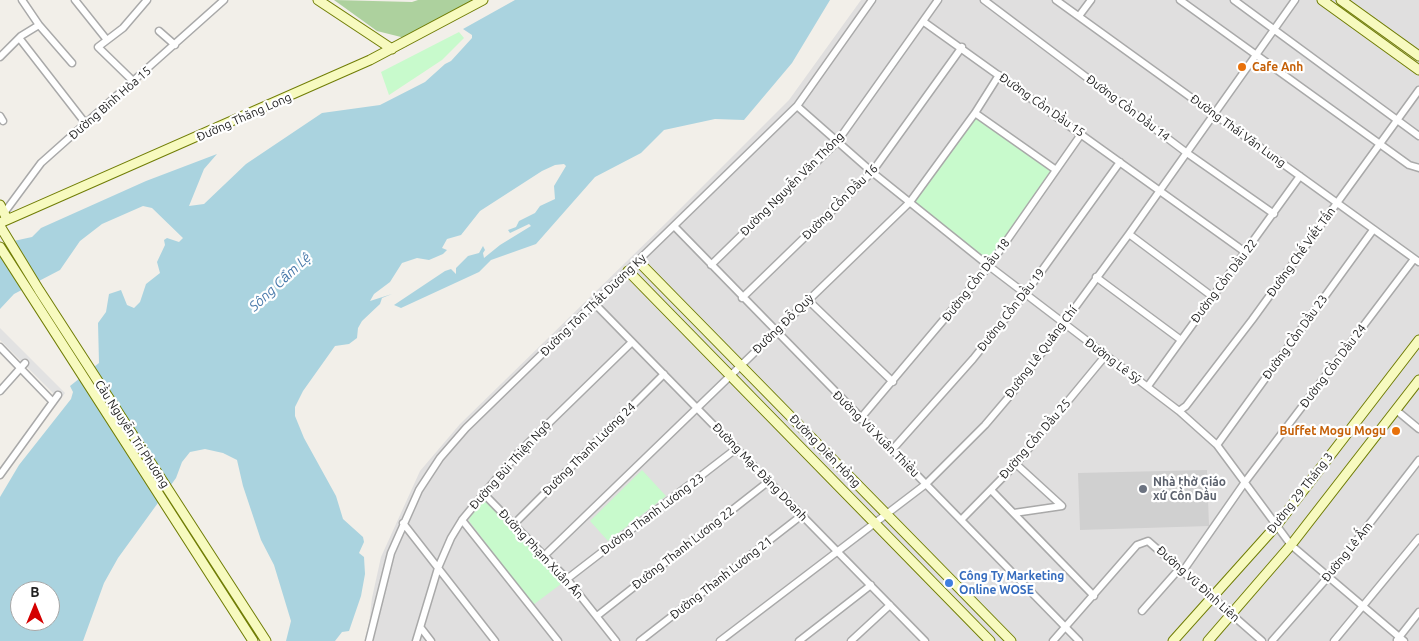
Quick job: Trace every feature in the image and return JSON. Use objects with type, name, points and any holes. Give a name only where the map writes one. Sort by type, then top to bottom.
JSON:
[{"type":"street","points":[[22,0],[39,25],[72,63]]},
{"type":"street","points":[[75,0],[107,40]]},
{"type":"street","points":[[134,82],[99,49],[99,46],[123,28],[146,0]]},
{"type":"street","name":"Đường Bình Hòa 15","points":[[2,217],[41,163],[224,0]]},
{"type":"street","points":[[318,0],[392,49]]},
{"type":"street","name":"Đường Thăng Long","points":[[2,217],[213,131],[392,49],[482,0]]},
{"type":"street","name":"Đường Tôn Thất Dương Kỵ","points":[[369,641],[390,553],[419,490],[440,458],[466,428],[797,106],[872,0]]},
{"type":"street","name":"Đường Nguyễn Văn Thông","points":[[711,265],[837,142],[938,0]]},
{"type":"street","name":"Đường Cồn Dầu 14","points":[[984,0],[1187,153],[1274,214]]},
{"type":"street","name":"Đường Thái Văn Lung","points":[[1056,0],[1416,260]]},
{"type":"street","points":[[1079,16],[1091,0]]},
{"type":"street","points":[[1180,0],[1380,144],[1409,164],[1419,168]]},
{"type":"street","points":[[1234,0],[1419,136]]},
{"type":"street","name":"Đường Lê Quảng Chí","points":[[720,641],[838,553],[926,484],[985,425],[1013,392],[1129,234],[1295,0]]},
{"type":"street","points":[[1322,0],[1419,70]]},
{"type":"street","points":[[1341,0],[1419,56]]},
{"type":"street","name":"Đường Cồn Dầu 15","points":[[924,22],[962,47],[1082,133],[1158,191],[1245,252]]},
{"type":"street","points":[[0,57],[39,25]]},
{"type":"street","points":[[159,31],[175,45]]},
{"type":"street","points":[[20,39],[86,124]]},
{"type":"street","name":"Đường Cồn Dầu 16","points":[[742,298],[872,172],[962,47]]},
{"type":"street","name":"Đường Đỗ Quỳ","points":[[545,555],[910,202],[975,113],[999,75]]},
{"type":"street","name":"Đường Chế Viết Tấn","points":[[1179,411],[1186,406],[1252,320],[1419,90]]},
{"type":"street","name":"Đường Lê Sỹ","points":[[797,106],[872,172],[989,266],[1179,411],[1217,445],[1291,545],[1400,640]]},
{"type":"street","points":[[975,113],[1056,170]]},
{"type":"street","name":"Đường Cồn Dầu 18","points":[[860,419],[989,266],[1082,133]]},
{"type":"street","name":"Đường Cồn Dầu 19","points":[[892,450],[973,359],[1025,294],[1120,162]]},
{"type":"street","name":"Đường Cồn Dầu 22","points":[[1148,386],[1300,176]]},
{"type":"street","name":"Cầu Nguyễn Tri Phương","points":[[2,217],[39,290],[266,641]]},
{"type":"street","name":"Đường Vũ Xuân Thiều","points":[[674,226],[860,419],[1079,641]]},
{"type":"street","name":"Đường Cồn Dầu 23","points":[[1217,445],[1373,230]]},
{"type":"street","points":[[1129,234],[1213,297]]},
{"type":"street","name":"Cầu Nguyễn Tri Phương","points":[[0,247],[253,641]]},
{"type":"street","name":"Đường Cồn Dầu 24","points":[[1142,611],[1181,569],[1245,482],[1416,260]]},
{"type":"street","name":"Đường Diên Hồng","points":[[638,261],[1011,641]]},
{"type":"street","name":"Đường Diên Hồng","points":[[628,271],[990,641]]},
{"type":"street","points":[[1096,277],[1181,340]]},
{"type":"street","points":[[808,300],[893,382]]},
{"type":"street","name":"Đường Mạc Đăng Doanh","points":[[594,303],[871,585],[922,640]]},
{"type":"street","name":"Đường 29 Tháng 3","points":[[1173,641],[1276,526],[1419,340]]},
{"type":"street","name":"Đường Bùi Thiện Ngộ","points":[[416,641],[438,568],[451,538],[462,520],[482,493],[560,410],[632,342]]},
{"type":"street","points":[[0,347],[23,366],[53,402]]},
{"type":"street","name":"Đường Cồn Dầu 25","points":[[961,520],[1016,464],[1106,355]]},
{"type":"street","points":[[0,391],[23,366]]},
{"type":"street","name":"Đường Thanh Lương 24","points":[[514,524],[664,374]]},
{"type":"street","name":"Đường 29 Tháng 3","points":[[1208,641],[1291,545],[1419,380]]},
{"type":"street","points":[[0,475],[58,395]]},
{"type":"street","points":[[1396,410],[1419,429]]},
{"type":"street","name":"Đường Thanh Lương 23","points":[[567,579],[737,448]]},
{"type":"street","name":"Đường Lê Ấm","points":[[1272,641],[1328,577],[1419,460]]},
{"type":"street","points":[[1014,513],[1062,506],[1016,464]]},
{"type":"street","name":"Đường Thanh Lương 22","points":[[597,616],[769,481]]},
{"type":"street","points":[[990,490],[1094,596]]},
{"type":"street","name":"Đường Phạm Xuân Ẩn","points":[[482,493],[567,579],[616,641]]},
{"type":"street","name":"Đường Thanh Lương 21","points":[[640,641],[802,515]]},
{"type":"street","points":[[462,520],[558,641]]},
{"type":"street","points":[[403,522],[494,641]]},
{"type":"street","points":[[1334,641],[1419,538]]},
{"type":"street","name":"Đường Vũ Đình Liên","points":[[1053,641],[1142,542],[1152,544],[1262,641]]},
{"type":"street","points":[[800,641],[871,585]]},
{"type":"street","points":[[851,641],[890,605]]},
{"type":"street","points":[[1400,640],[1419,612]]},
{"type":"street","points":[[421,628],[431,641]]},
{"type":"shaded area","points":[[861,0],[1419,0],[1419,641],[367,641],[372,598],[381,557],[420,471],[460,424],[789,100]]},
{"type":"shaded area","points":[[0,328],[65,393],[60,400],[0,340]]},
{"type":"shaded area","name":"Nhà thờ Giáo xứ Cồn Dầu","points":[[1207,470],[1209,526],[1080,530],[1078,473]]},
{"type":"green space","points":[[334,0],[412,2],[418,0],[475,0],[405,38],[377,31]]},
{"type":"green space","points":[[459,32],[464,38],[442,60],[389,95],[381,72]]},
{"type":"green space","points":[[975,113],[1056,170],[989,266],[910,202]]},
{"type":"green space","points":[[642,470],[666,496],[608,541],[590,521]]},
{"type":"green space","points":[[483,500],[487,500],[565,581],[533,605],[469,521]]},
{"type":"water","name":"Sông Cẩm Lệ","points":[[515,0],[830,0],[792,63],[744,120],[715,119],[664,130],[641,153],[595,177],[536,244],[491,260],[479,272],[401,308],[394,305],[445,271],[451,269],[456,274],[456,268],[468,256],[479,253],[483,246],[485,250],[483,253],[484,258],[500,245],[531,226],[529,224],[510,233],[508,230],[516,227],[519,221],[535,213],[540,206],[555,199],[554,186],[566,166],[564,164],[555,165],[542,171],[480,211],[461,235],[447,239],[442,248],[447,250],[443,254],[429,260],[417,258],[402,263],[390,282],[374,294],[370,301],[392,294],[382,298],[380,304],[362,321],[358,328],[357,338],[349,344],[335,346],[303,391],[295,407],[295,416],[304,438],[336,496],[343,519],[363,537],[364,542],[359,553],[364,557],[365,574],[361,596],[349,631],[342,632],[335,641],[286,641],[291,621],[274,565],[261,540],[243,486],[237,460],[223,453],[205,449],[190,452],[182,462],[176,478],[118,558],[104,583],[83,641],[0,641],[0,497],[19,465],[71,399],[73,392],[70,386],[99,363],[98,323],[106,312],[109,294],[121,290],[127,305],[134,308],[140,302],[146,284],[160,273],[157,262],[165,245],[164,240],[167,238],[179,242],[183,238],[152,208],[143,206],[102,224],[80,241],[60,270],[14,294],[0,309],[0,244],[32,237],[41,228],[146,181],[217,154],[204,169],[189,206],[204,204],[246,164],[322,113],[380,105],[425,82],[451,61],[472,38],[472,35],[463,29]]},
{"type":"place","name":"Cafe Anh","points":[[1242,67]]},
{"type":"place","name":"Buffet Mogu Mogu","points":[[1396,431]]},
{"type":"place","name":"Nhà thờ Giáo xứ Cồn Dầu","points":[[1143,489]]},
{"type":"place","name":"Công Ty Marketing Online WOSE","points":[[949,583]]}]
